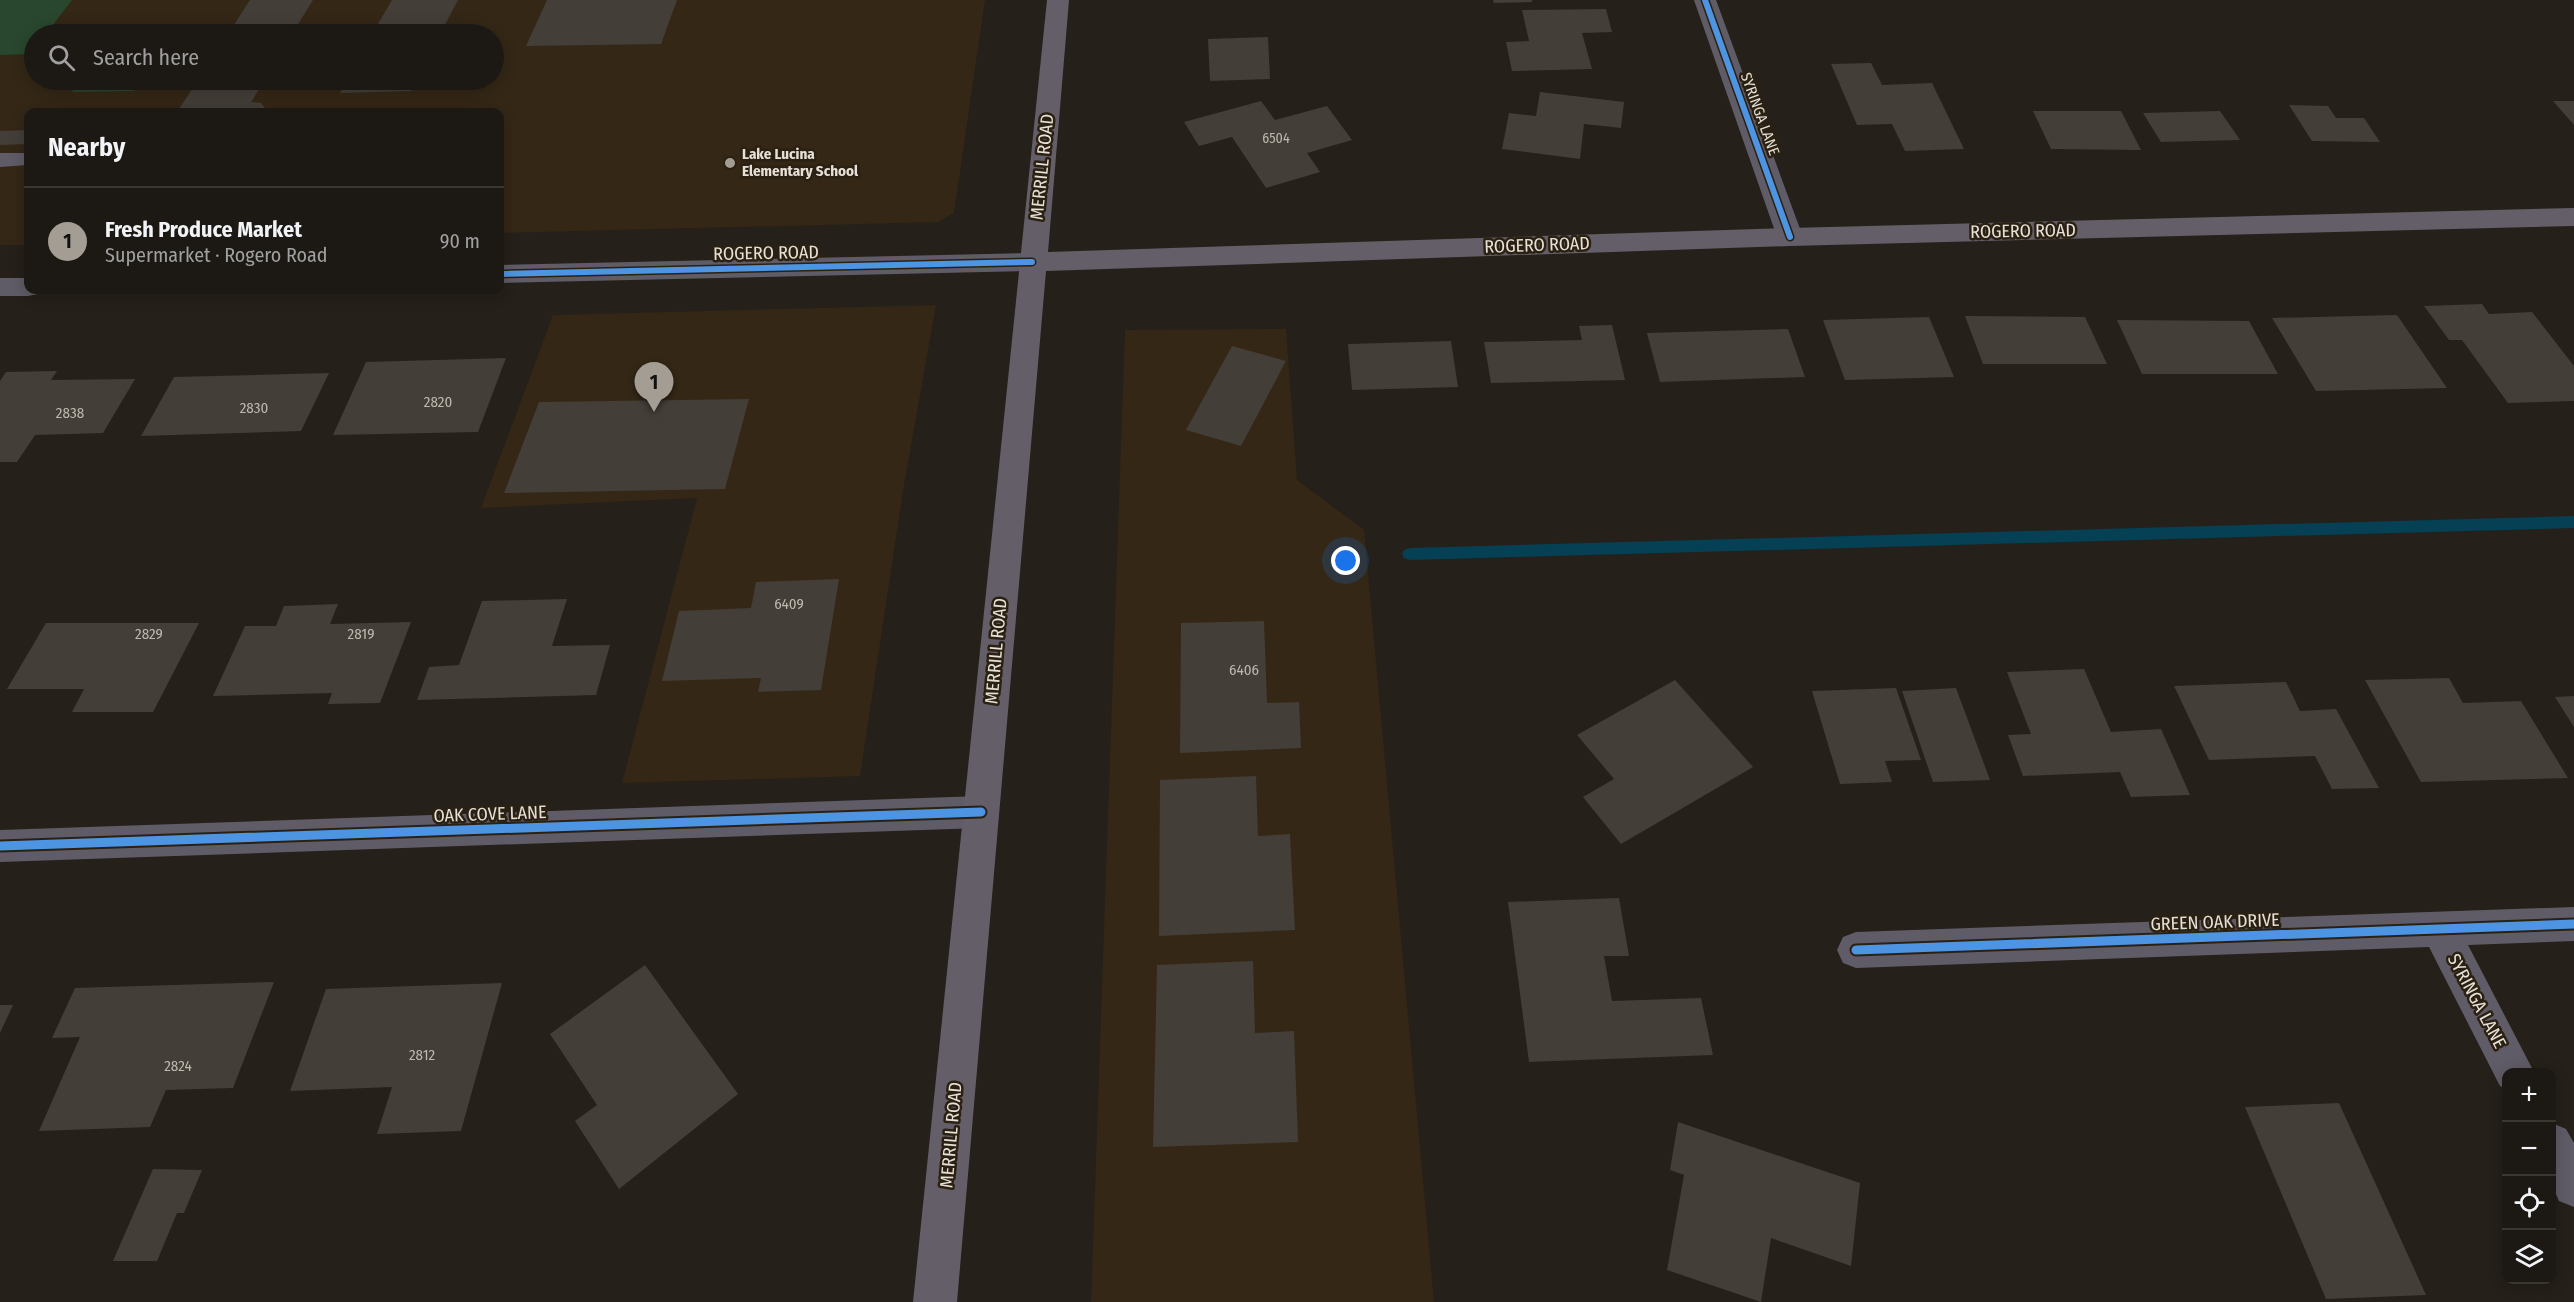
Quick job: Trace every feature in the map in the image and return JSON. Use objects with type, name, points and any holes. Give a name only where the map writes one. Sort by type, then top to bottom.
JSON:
[{"type":"main road","name":"MERRILL ROAD","points":[[935,1302],[1058,0]]},
{"type":"main road","name":"ROGERO ROAD","points":[[1032,261],[1790,237],[2574,217]]},
{"type":"street","name":"SYRINGA LANE","points":[[1705,0],[1790,237]]},
{"type":"street","name":"ROGERO ROAD","points":[[504,274],[1032,261]]},
{"type":"street","points":[[0,287],[24,287]]},
{"type":"street","name":"OAK COVE LANE","points":[[0,846],[981,812]]},
{"type":"street","name":"GREEN OAK DRIVE","points":[[1856,950],[2574,924]]},
{"type":"street","name":"SYRINGA LANE","points":[[2439,929],[2512,1068]]},
{"type":"street","points":[[2556,1151],[2574,1186]]},
{"type":"lane","points":[[0,160],[24,159]]},
{"type":"shaded area","name":"Lake Lucina Elementary School","points":[[0,0],[985,0],[954,213],[938,222],[504,233],[504,108],[24,108],[24,245],[0,245]]},
{"type":"shaded area","points":[[936,305],[903,491],[860,776],[622,783],[697,498],[481,508],[553,315]]},
{"type":"shaded area","points":[[1286,329],[1297,480],[1364,530],[1434,1302],[1091,1302],[1125,330]]},
{"type":"green space","points":[[0,0],[72,0],[54,24],[24,24],[24,54],[0,55]]},
{"type":"green space","points":[[74,90],[135,90],[134,91],[72,92]]},
{"type":"building","points":[[250,0],[313,0],[298,24],[234,24]]},
{"type":"building","points":[[392,0],[458,0],[445,24],[378,24]]},
{"type":"building","points":[[547,0],[677,0],[661,44],[526,46]]},
{"type":"building","points":[[1493,0],[1532,0],[1532,2],[1494,3]]},
{"type":"building","points":[[1606,9],[1612,32],[1582,33],[1592,69],[1512,71],[1506,42],[1529,41],[1522,10]]},
{"type":"building","points":[[1268,37],[1270,79],[1210,81],[1208,39]]},
{"type":"building","points":[[1871,63],[1882,85],[1932,83],[1964,149],[1905,151],[1892,124],[1857,125],[1831,64]]},
{"type":"building","points":[[191,90],[259,90],[251,102],[261,103],[265,108],[180,108]]},
{"type":"building","points":[[342,90],[412,90],[411,91],[340,93]]},
{"type":"building","points":[[1540,92],[1624,102],[1621,128],[1584,124],[1580,159],[1502,149],[1509,113],[1536,116]]},
{"type":"building","points":[[1261,101],[1275,120],[1327,106],[1352,140],[1307,153],[1320,172],[1266,188],[1232,137],[1199,146],[1184,122]]},
{"type":"building","points":[[2553,101],[2574,101],[2574,125]]},
{"type":"building","points":[[2289,105],[2328,106],[2336,118],[2364,118],[2380,142],[2312,141]]},
{"type":"building","points":[[2033,111],[2121,111],[2141,150],[2051,149]]},
{"type":"building","points":[[2220,111],[2240,140],[2161,142],[2143,113]]},
{"type":"building","points":[[24,130],[24,144],[0,145],[0,131]]},
{"type":"building","points":[[2482,304],[2489,314],[2532,312],[2574,366],[2574,401],[2508,403],[2462,340],[2449,340],[2424,306]]},
{"type":"building","points":[[2397,315],[2447,388],[2316,391],[2272,318]]},
{"type":"building","points":[[1965,316],[2085,317],[2107,364],[1983,364]]},
{"type":"building","points":[[1929,317],[1954,377],[1845,380],[1823,320]]},
{"type":"building","points":[[2117,320],[2249,321],[2278,374],[2142,374]]},
{"type":"building","points":[[1612,325],[1625,380],[1491,383],[1484,342],[1582,340],[1579,326]]},
{"type":"building","points":[[1788,329],[1805,377],[1660,382],[1647,333]]},
{"type":"building","points":[[1451,341],[1458,387],[1352,390],[1348,344]]},
{"type":"building","points":[[1232,346],[1286,361],[1241,446],[1186,430]]},
{"type":"building","points":[[506,358],[478,432],[333,435],[366,362]]},
{"type":"building","points":[[57,371],[51,380],[135,379],[103,433],[35,435],[17,462],[0,462],[0,381],[6,372]]},
{"type":"building","points":[[329,373],[301,431],[141,436],[174,377]]},
{"type":"building","points":[[749,399],[725,489],[504,493],[539,402]]},
{"type":"building","points":[[839,579],[821,690],[758,692],[761,678],[662,681],[679,611],[751,608],[756,582]]},
{"type":"building","points":[[567,599],[552,646],[610,645],[596,695],[417,700],[429,667],[459,665],[482,601]]},
{"type":"building","points":[[338,604],[330,624],[411,622],[380,703],[328,704],[332,693],[213,696],[245,626],[276,626],[284,606]]},
{"type":"building","points":[[1264,621],[1267,703],[1299,702],[1301,748],[1180,753],[1181,623]]},
{"type":"building","points":[[46,623],[199,623],[153,712],[72,712],[84,689],[7,689]]},
{"type":"building","points":[[2084,669],[2111,732],[2161,729],[2190,795],[2131,797],[2120,772],[2023,776],[2008,735],[2031,734],[2007,672]]},
{"type":"building","points":[[2449,678],[2463,703],[2521,701],[2568,778],[2421,782],[2365,680]]},
{"type":"building","points":[[1675,680],[1753,767],[1621,844],[1583,797],[1614,779],[1577,735]]},
{"type":"building","points":[[2286,682],[2300,711],[2336,709],[2379,788],[2332,789],[2315,756],[2209,760],[2174,686]]},
{"type":"building","points":[[1896,688],[1921,760],[1885,761],[1892,782],[1840,784],[1812,691]]},
{"type":"building","points":[[1956,688],[1990,780],[1933,782],[1902,691]]},
{"type":"building","points":[[2574,696],[2574,727],[2555,697]]},
{"type":"building","points":[[1256,776],[1258,836],[1290,834],[1295,930],[1159,936],[1160,780]]},
{"type":"building","points":[[1619,898],[1629,956],[1604,956],[1612,1001],[1701,998],[1713,1055],[1529,1062],[1508,902]]},
{"type":"building","points":[[1253,961],[1255,1033],[1294,1031],[1298,1142],[1153,1147],[1157,965]]},
{"type":"building","points":[[645,965],[738,1094],[619,1189],[575,1121],[597,1105],[550,1034]]},
{"type":"building","points":[[274,982],[233,1088],[166,1090],[150,1127],[39,1131],[80,1037],[52,1038],[75,988]]},
{"type":"building","points":[[502,983],[461,1131],[377,1134],[392,1087],[290,1091],[326,989]]},
{"type":"building","points":[[0,1005],[13,1005],[0,1033]]},
{"type":"building","points":[[2339,1103],[2426,1295],[2326,1299],[2245,1107]]},
{"type":"building","points":[[1678,1122],[1860,1183],[1851,1266],[1771,1238],[1761,1302],[1667,1270],[1684,1175],[1670,1170]]},
{"type":"building","points":[[153,1169],[202,1170],[184,1213],[177,1213],[157,1261],[113,1261]]},
{"type":"waterway","points":[[1410,554],[2574,522]]},
{"type":"cycle path","points":[[1705,0],[1790,237]]},
{"type":"cycle path","points":[[504,274],[1032,262]]},
{"type":"cycle path","points":[[0,846],[981,812]]},
{"type":"cycle path","points":[[1856,950],[2574,924]]},
{"type":"place","name":"Lake Lucina Elementary School","points":[[730,163]]},
{"type":"place","name":"Fresh Produce Market","points":[[654,412]]}]
